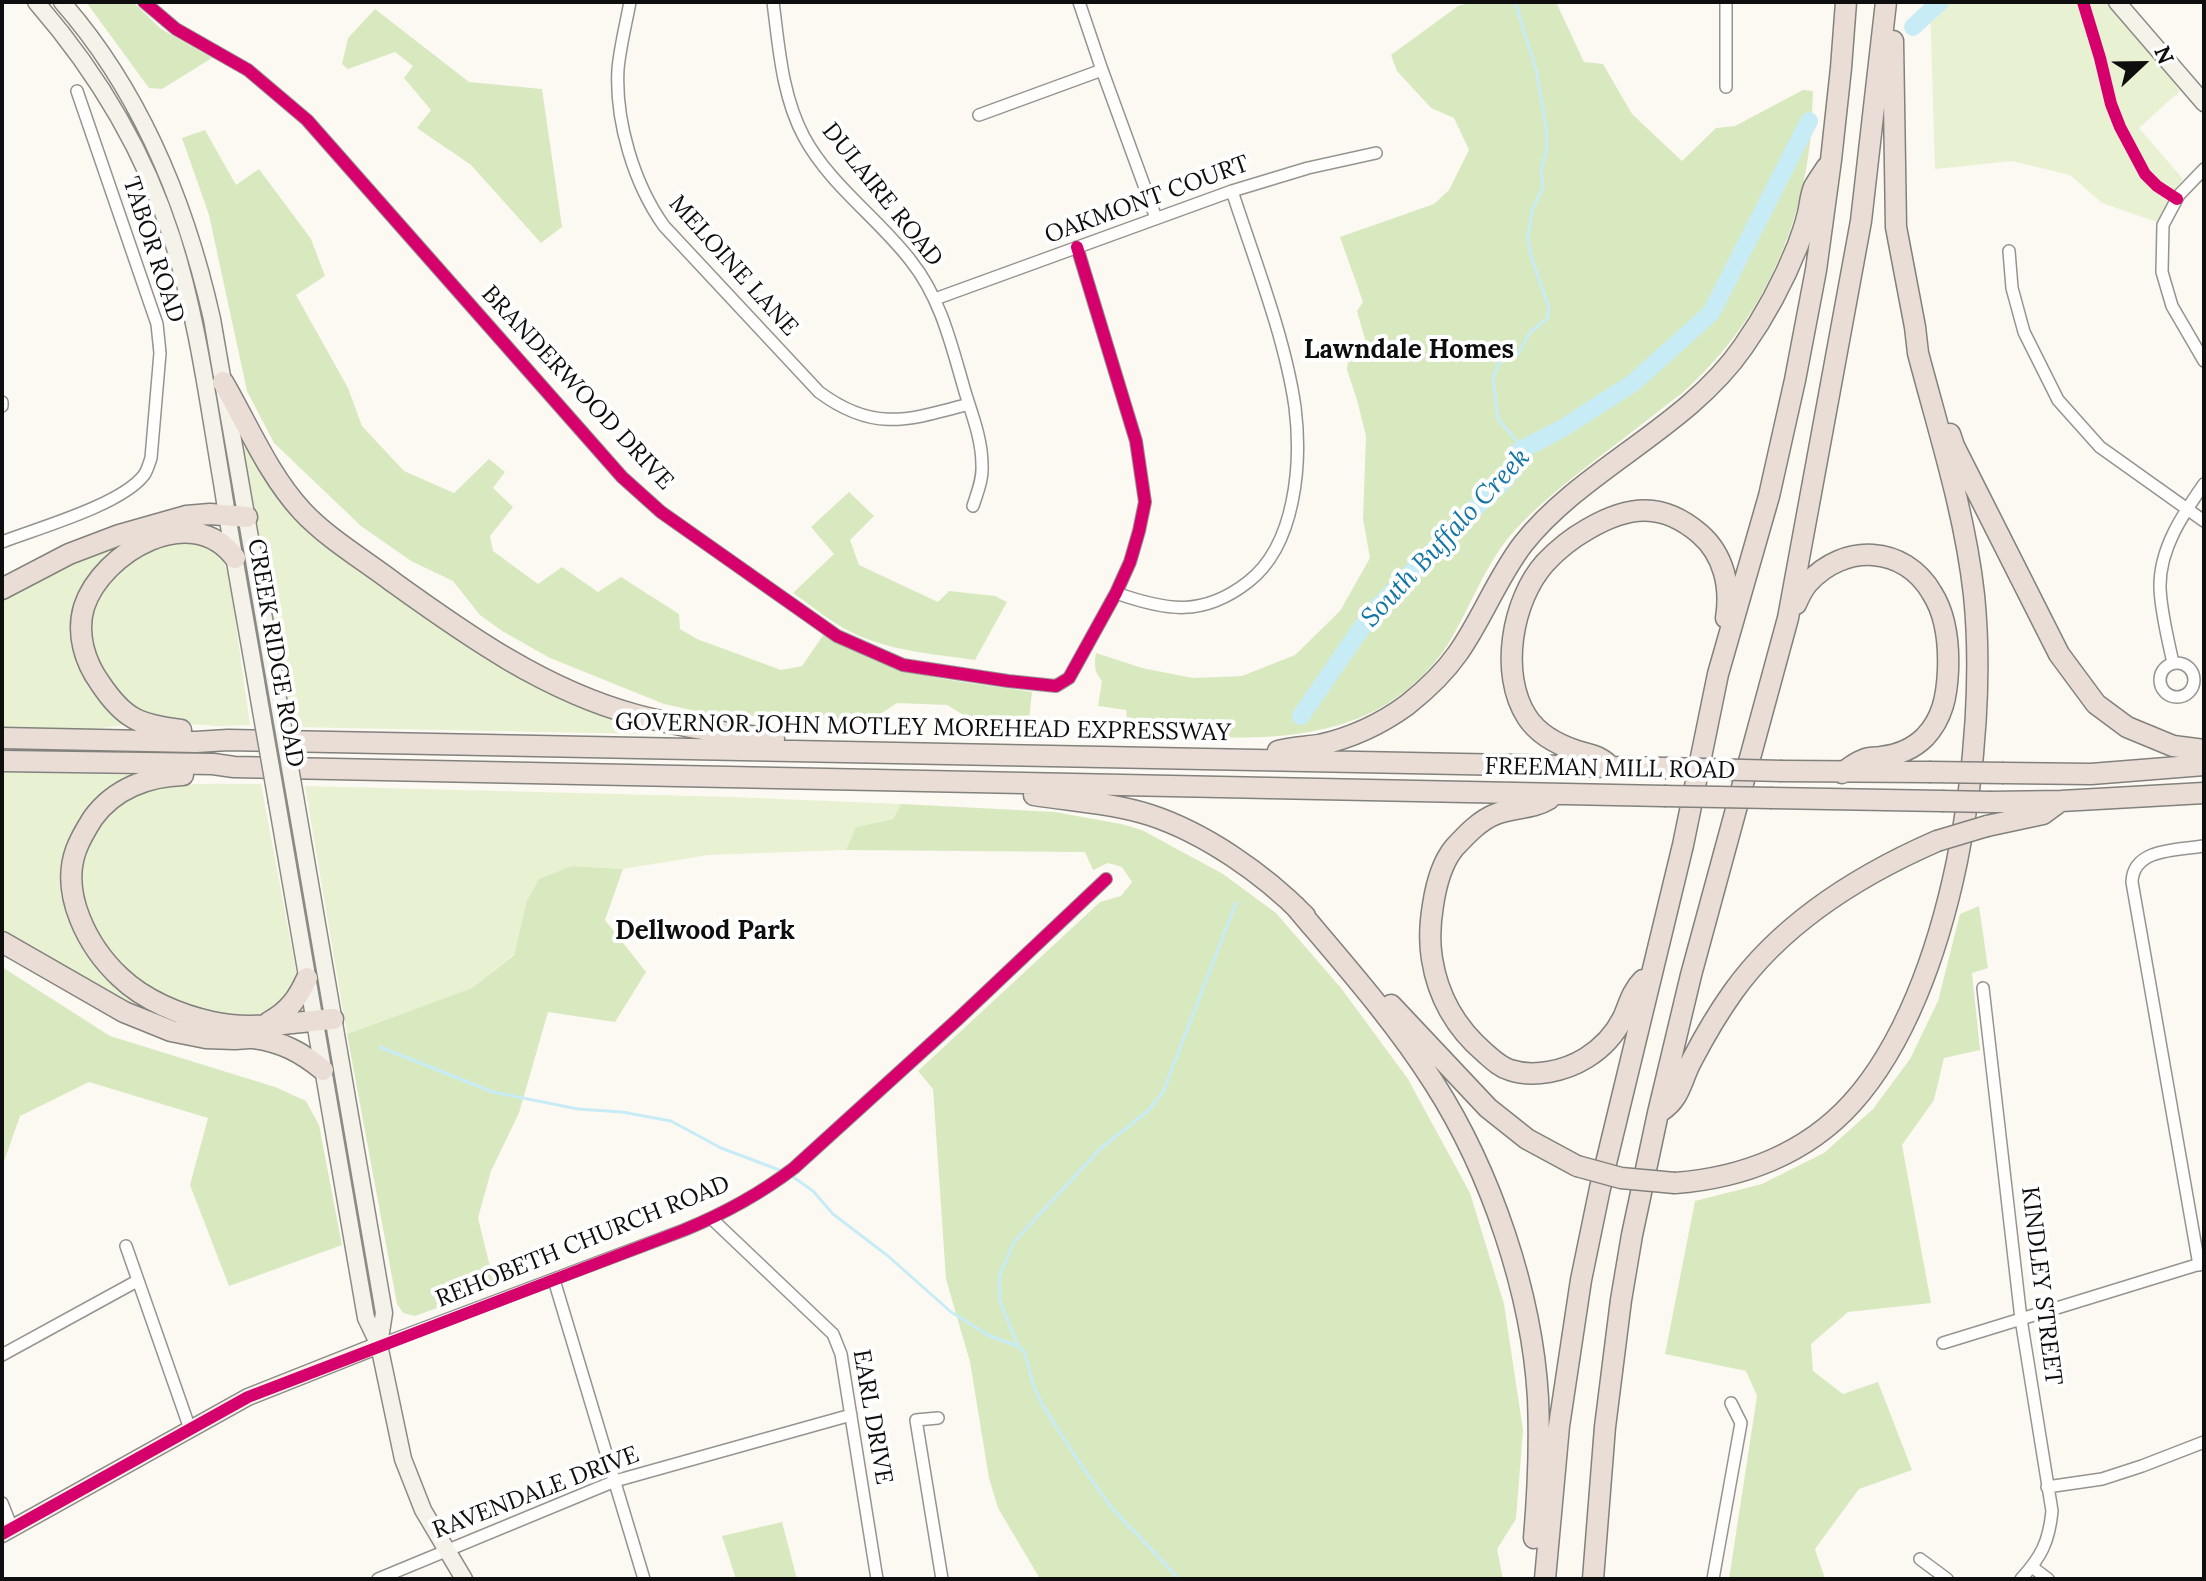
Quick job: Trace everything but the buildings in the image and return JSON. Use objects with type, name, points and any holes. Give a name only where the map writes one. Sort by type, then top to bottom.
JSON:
[{"type":"highway","points":[[1542,1579],[1559,1426],[1581,1280],[1600,1188],[1683,845],[1718,674],[1769,496],[1795,380],[1816,270],[1831,160],[1846,2]]},
{"type":"highway","points":[[1593,1579],[1612,1366],[1632,1235],[1691,975],[1788,618],[1861,221],[1886,2]]},
{"type":"highway","points":[[2,761],[1014,783],[1035,795],[1091,802],[1151,815],[1240,861],[1295,906],[1488,1108],[1527,1139],[1577,1166],[1621,1178],[1675,1183],[1725,1177],[1768,1163],[1814,1137],[1852,1104],[1871,1080],[1903,1025],[1942,920],[1964,822],[1973,761],[1977,652],[1969,560],[1918,353],[1896,227],[1893,2]]},
{"type":"highway","points":[[1259,760],[1281,749],[1329,743],[1361,732],[1405,706],[1440,675],[1458,653],[1523,544],[1584,486],[1710,385],[1742,349],[1787,270],[1813,190],[1831,160]]},
{"type":"highway","points":[[1915,327],[1954,446],[2059,654],[2096,704],[2127,727],[2173,746],[2204,750]]},
{"type":"highway","points":[[223,382],[263,456],[303,512],[342,545],[445,621],[509,661],[574,692],[635,715],[704,730],[775,739],[790,750]]},
{"type":"highway","points":[[1612,768],[1598,755],[1577,751],[1551,740],[1535,726],[1527,717],[1512,675],[1513,641],[1521,607],[1536,575],[1564,545],[1621,513],[1656,510],[1682,522],[1707,540],[1716,550],[1727,584],[1727,609],[1718,674]]},
{"type":"highway","points":[[2,589],[69,554],[119,535],[186,516],[237,516]]},
{"type":"highway","points":[[228,740],[157,727],[128,717],[114,704],[87,662],[82,627],[84,607],[104,574],[123,555],[151,540],[174,533],[206,535],[229,549],[235,558]]},
{"type":"highway","points":[[1788,618],[1806,586],[1817,575],[1840,560],[1873,554],[1903,564],[1917,573],[1932,592],[1944,617],[1949,657],[1948,685],[1944,707],[1936,723],[1918,743],[1905,751],[1864,759],[1842,773]]},
{"type":"highway","name":"GOVERNOR JOHN MOTLEY MOREHEAD EXPRESSWAY","points":[[2,738],[790,750],[1842,773]]},
{"type":"highway","points":[[1842,773],[2091,774],[2204,765]]},
{"type":"highway","points":[[234,767],[215,773],[168,775],[143,782],[122,791],[103,805],[84,832],[75,852],[73,894],[81,921],[122,979],[170,1008],[212,1022],[260,1031],[298,1051],[323,1070]]},
{"type":"highway","name":"FREEMAN MILL ROAD","points":[[1014,783],[1991,802],[2204,793]]},
{"type":"highway","points":[[1558,794],[1540,805],[1496,814],[1479,824],[1451,851],[1443,865],[1432,916],[1431,957],[1443,998],[1462,1031],[1499,1065],[1525,1073],[1559,1070],[1586,1058],[1610,1039],[1635,988],[1651,972]]},
{"type":"highway","points":[[1658,1113],[1673,1103],[1691,1062],[1733,992],[1767,953],[1813,911],[1881,867],[1937,841],[2043,814],[2061,801]]},
{"type":"highway","points":[[1295,906],[1369,995],[1433,1081],[1488,1189],[1520,1288],[1531,1342],[1538,1395],[1539,1443],[1534,1541],[1542,1579]]},
{"type":"highway","points":[[2,942],[124,1012],[171,1031],[206,1038],[235,1039],[260,1031],[325,1025]]},
{"type":"highway","points":[[260,1031],[293,1004],[307,978]]},
{"type":"main road","name":"CREEK RIDGE ROAD","points":[[36,2],[77,52],[112,106],[148,175],[172,237],[278,699],[296,802],[325,1025],[384,1313],[379,1345]]},
{"type":"main road","name":"CREEK RIDGE ROAD","points":[[62,2],[93,41],[141,116],[185,216],[201,267],[223,382],[237,516],[235,558],[307,978],[325,1025],[323,1070],[366,1318],[379,1345],[403,1459],[423,1510],[464,1579]]},
{"type":"main road","points":[[2117,2],[2204,103]]},
{"type":"main road","name":"REHOBETH CHURCH ROAD","points":[[7,1531],[248,1397],[379,1345]]},
{"type":"street","name":"BRANDERWOOD DRIVE","points":[[144,2],[176,29],[248,70],[307,120],[622,477],[661,512],[837,636],[903,665],[1056,686],[1069,678],[1130,562],[1145,502],[1136,441],[1077,247]]},
{"type":"street","name":"MELOINE LANE","points":[[630,2],[619,61],[619,102],[634,171],[646,199],[664,226],[819,392],[830,400],[870,418],[897,421],[969,404]]},
{"type":"street","name":"DULAIRE ROAD","points":[[773,2],[785,86],[795,119],[808,144],[829,172],[902,250],[935,299],[980,442],[983,469],[973,506]]},
{"type":"street","points":[[1079,2],[1156,218]]},
{"type":"street","points":[[1726,2],[1726,87]]},
{"type":"street","points":[[979,115],[1102,70]]},
{"type":"street","name":"TABOR ROAD","points":[[2,542],[92,508],[132,487],[145,474],[151,458],[160,353],[157,324],[77,91]]},
{"type":"street","name":"OAKMONT COURT","points":[[935,299],[1232,191],[1308,168],[1376,153]]},
{"type":"street","points":[[2204,169],[2179,195],[2163,225],[2162,272],[2172,306],[2204,361]]},
{"type":"street","points":[[1116,593],[1174,609],[1202,606],[1232,595],[1256,577],[1268,561],[1281,539],[1291,509],[1296,477],[1296,442],[1295,410],[1289,377],[1280,339],[1232,191]]},
{"type":"street","points":[[2009,251],[2012,288],[2024,332],[2058,400],[2100,447],[2204,521]]},
{"type":"street","points":[[2173,663],[2159,585],[2165,554],[2187,509],[2204,484]]},
{"type":"street","points":[[1943,1343],[2202,1264],[2132,882],[2134,870],[2145,857],[2204,846]]},
{"type":"street","name":"REHOBETH CHURCH ROAD","points":[[379,1345],[712,1219],[770,1186],[794,1168],[958,1019],[1106,879]]},
{"type":"street","name":"KINDLEY STREET","points":[[1983,988],[2021,1319],[2052,1511],[2050,1532],[2043,1550],[2021,1579]]},
{"type":"street","name":"EARL DRIVE","points":[[712,1219],[833,1334],[841,1354],[877,1579]]},
{"type":"street","points":[[126,1246],[190,1429]]},
{"type":"street","points":[[554,1280],[644,1579]]},
{"type":"street","points":[[2,1355],[137,1281]]},
{"type":"street","points":[[1713,1579],[1741,1423],[1731,1403]]},
{"type":"street","name":"RAVENDALE DRIVE","points":[[378,1579],[615,1481],[851,1415]]},
{"type":"street","points":[[938,1418],[916,1420],[942,1579]]},
{"type":"street","points":[[2047,1487],[2102,1479],[2204,1442]]},
{"type":"street","points":[[2,1503],[7,1531]]},
{"type":"street","points":[[1920,1559],[1947,1579]]},
{"type":"street","points":[[2032,1567],[2048,1579]]},
{"type":"green space","points":[[86,2],[133,2],[161,29],[212,58],[162,89],[149,88]]},
{"type":"green space","points":[[1473,2],[1556,2],[1584,62],[1603,64],[1632,114],[1682,161],[1716,128],[1735,126],[1803,90],[1813,91],[1810,144],[1803,184],[1795,216],[1770,278],[1736,334],[1692,384],[1565,484],[1515,530],[1495,557],[1441,654],[1417,681],[1398,696],[1349,722],[1288,735],[1224,738],[1129,734],[1126,710],[1098,706],[1102,681],[1095,668],[1096,653],[1142,668],[1193,678],[1242,676],[1295,655],[1340,611],[1370,558],[1363,519],[1366,436],[1347,370],[1348,361],[1369,353],[1357,311],[1363,302],[1340,237],[1434,204],[1449,190],[1469,150],[1454,118],[1431,108],[1397,71],[1391,55],[1458,6]]},
{"type":"green space","points":[[1930,2],[2111,2],[2180,91],[2139,128],[2183,179],[2157,222],[2102,203],[2070,175],[2012,161],[1935,169]]},
{"type":"green space","points":[[375,9],[469,82],[542,89],[562,227],[541,243],[471,165],[417,128],[431,110],[404,78],[413,66],[395,52],[348,69],[342,64],[348,38]]},
{"type":"green space","points":[[205,130],[236,185],[259,169],[311,239],[325,276],[296,295],[348,388],[362,426],[404,471],[454,493],[489,459],[505,472],[493,488],[513,507],[490,536],[493,551],[538,584],[562,567],[598,592],[621,577],[679,614],[680,629],[697,639],[781,670],[802,666],[824,634],[904,670],[1032,692],[1029,720],[972,720],[947,705],[897,703],[870,721],[709,714],[664,704],[550,658],[502,631],[480,615],[453,581],[411,561],[361,526],[274,443],[247,391],[209,215],[182,138]]},
{"type":"green space","points":[[249,447],[263,473],[472,645],[647,725],[646,734],[294,727],[243,448]]},
{"type":"green space","points":[[849,492],[874,516],[850,540],[859,565],[938,602],[949,591],[995,596],[1007,602],[975,660],[880,644],[836,624],[793,593],[834,554],[811,527]]},
{"type":"green space","points":[[183,539],[206,547],[217,554],[226,566],[250,725],[171,723],[145,716],[118,700],[91,654],[91,615],[98,595],[112,575],[147,550]]},
{"type":"green space","points":[[121,542],[124,549],[75,643],[87,685],[99,702],[122,720],[123,725],[93,729],[2,728],[2,598]]},
{"type":"green space","points":[[2,772],[136,775],[84,819],[76,932],[192,1028],[132,1009],[2,935]]},
{"type":"green space","points":[[261,784],[296,971],[290,994],[277,1009],[260,1016],[240,1018],[218,1015],[195,1009],[150,989],[129,974],[105,950],[96,937],[84,902],[81,863],[93,830],[110,810],[130,797],[180,785]]},
{"type":"green space","points":[[305,786],[901,804],[893,819],[856,827],[846,850],[708,855],[623,869],[572,866],[526,903],[514,954],[472,988],[347,1034]]},
{"type":"green space","points":[[901,804],[1055,812],[1142,830],[1223,874],[1276,913],[1341,988],[1408,1079],[1470,1193],[1504,1304],[1523,1430],[1516,1519],[1497,1549],[1503,1579],[1040,1579],[998,1508],[989,1478],[970,1362],[946,1279],[933,1089],[918,1071],[1100,902],[1121,896],[1132,882],[1122,867],[1108,863],[1093,870],[1085,852],[846,850],[856,827],[893,819]]},
{"type":"green space","points":[[572,866],[623,869],[605,920],[646,972],[615,1022],[548,1012],[519,1113],[491,1171],[478,1218],[495,1287],[415,1316],[403,1313],[397,1304],[347,1034],[472,988],[514,955],[526,903],[539,879]]},
{"type":"green space","points":[[1979,906],[1988,968],[1972,973],[1980,1050],[1944,1058],[1934,1100],[1902,1145],[1931,1303],[1848,1312],[1811,1344],[1813,1371],[1843,1394],[1878,1382],[1912,1470],[1859,1489],[1815,1549],[1825,1579],[1729,1579],[1757,1396],[1746,1371],[1665,1354],[1695,1201],[1762,1184],[1824,1153],[1873,1109],[1910,1059],[1938,1001],[1960,914]]},
{"type":"green space","points":[[2,967],[110,1036],[275,1087],[306,1101],[319,1125],[342,1245],[229,1286],[190,1185],[208,1118],[89,1082],[20,1116],[2,1167]]},
{"type":"green space","points":[[782,1522],[797,1579],[736,1579],[722,1536]]},
{"type":"waterway","points":[[1515,2],[1537,73],[1546,127],[1547,149],[1541,170],[1543,188],[1532,210],[1528,238],[1549,308],[1547,319],[1530,332],[1518,354],[1499,363],[1493,378],[1498,419],[1517,441],[1519,451]]},
{"type":"waterway","name":"South Buffalo Creek","points":[[1913,27],[1940,2]]},
{"type":"waterway","name":"South Buffalo Creek","points":[[1301,716],[1371,614],[1506,479],[1516,465],[1519,451],[1563,428],[1633,383],[1711,313],[1809,121]]},
{"type":"waterway","name":"South Buffalo Creek","points":[[1179,1579],[1108,1503],[1043,1406],[1033,1385],[1025,1353],[1018,1346],[1000,1301],[999,1277],[1014,1242],[1101,1148],[1148,1111],[1163,1092],[1236,903]]},
{"type":"waterway","points":[[380,1047],[493,1092],[578,1109],[622,1112],[671,1121],[721,1148],[782,1171]]},
{"type":"waterway","points":[[789,1174],[813,1191],[833,1214],[888,1256],[951,1312],[988,1335],[1017,1346]]},
{"type":"cycle path","points":[[144,2],[176,29],[248,70],[307,120],[622,477],[661,512],[837,636],[903,665],[1056,686],[1069,678],[1130,562],[1145,502],[1136,441],[1077,247]]},
{"type":"cycle path","points":[[2083,2],[2120,127],[2145,174],[2177,199]]},
{"type":"cycle path","points":[[2,1534],[248,1397],[684,1230],[755,1195],[794,1168],[1106,879]]},
{"type":"district","name":"Lawndale Homes","points":[[1409,351]]},
{"type":"district","name":"Dellwood Park","points":[[705,932]]}]
